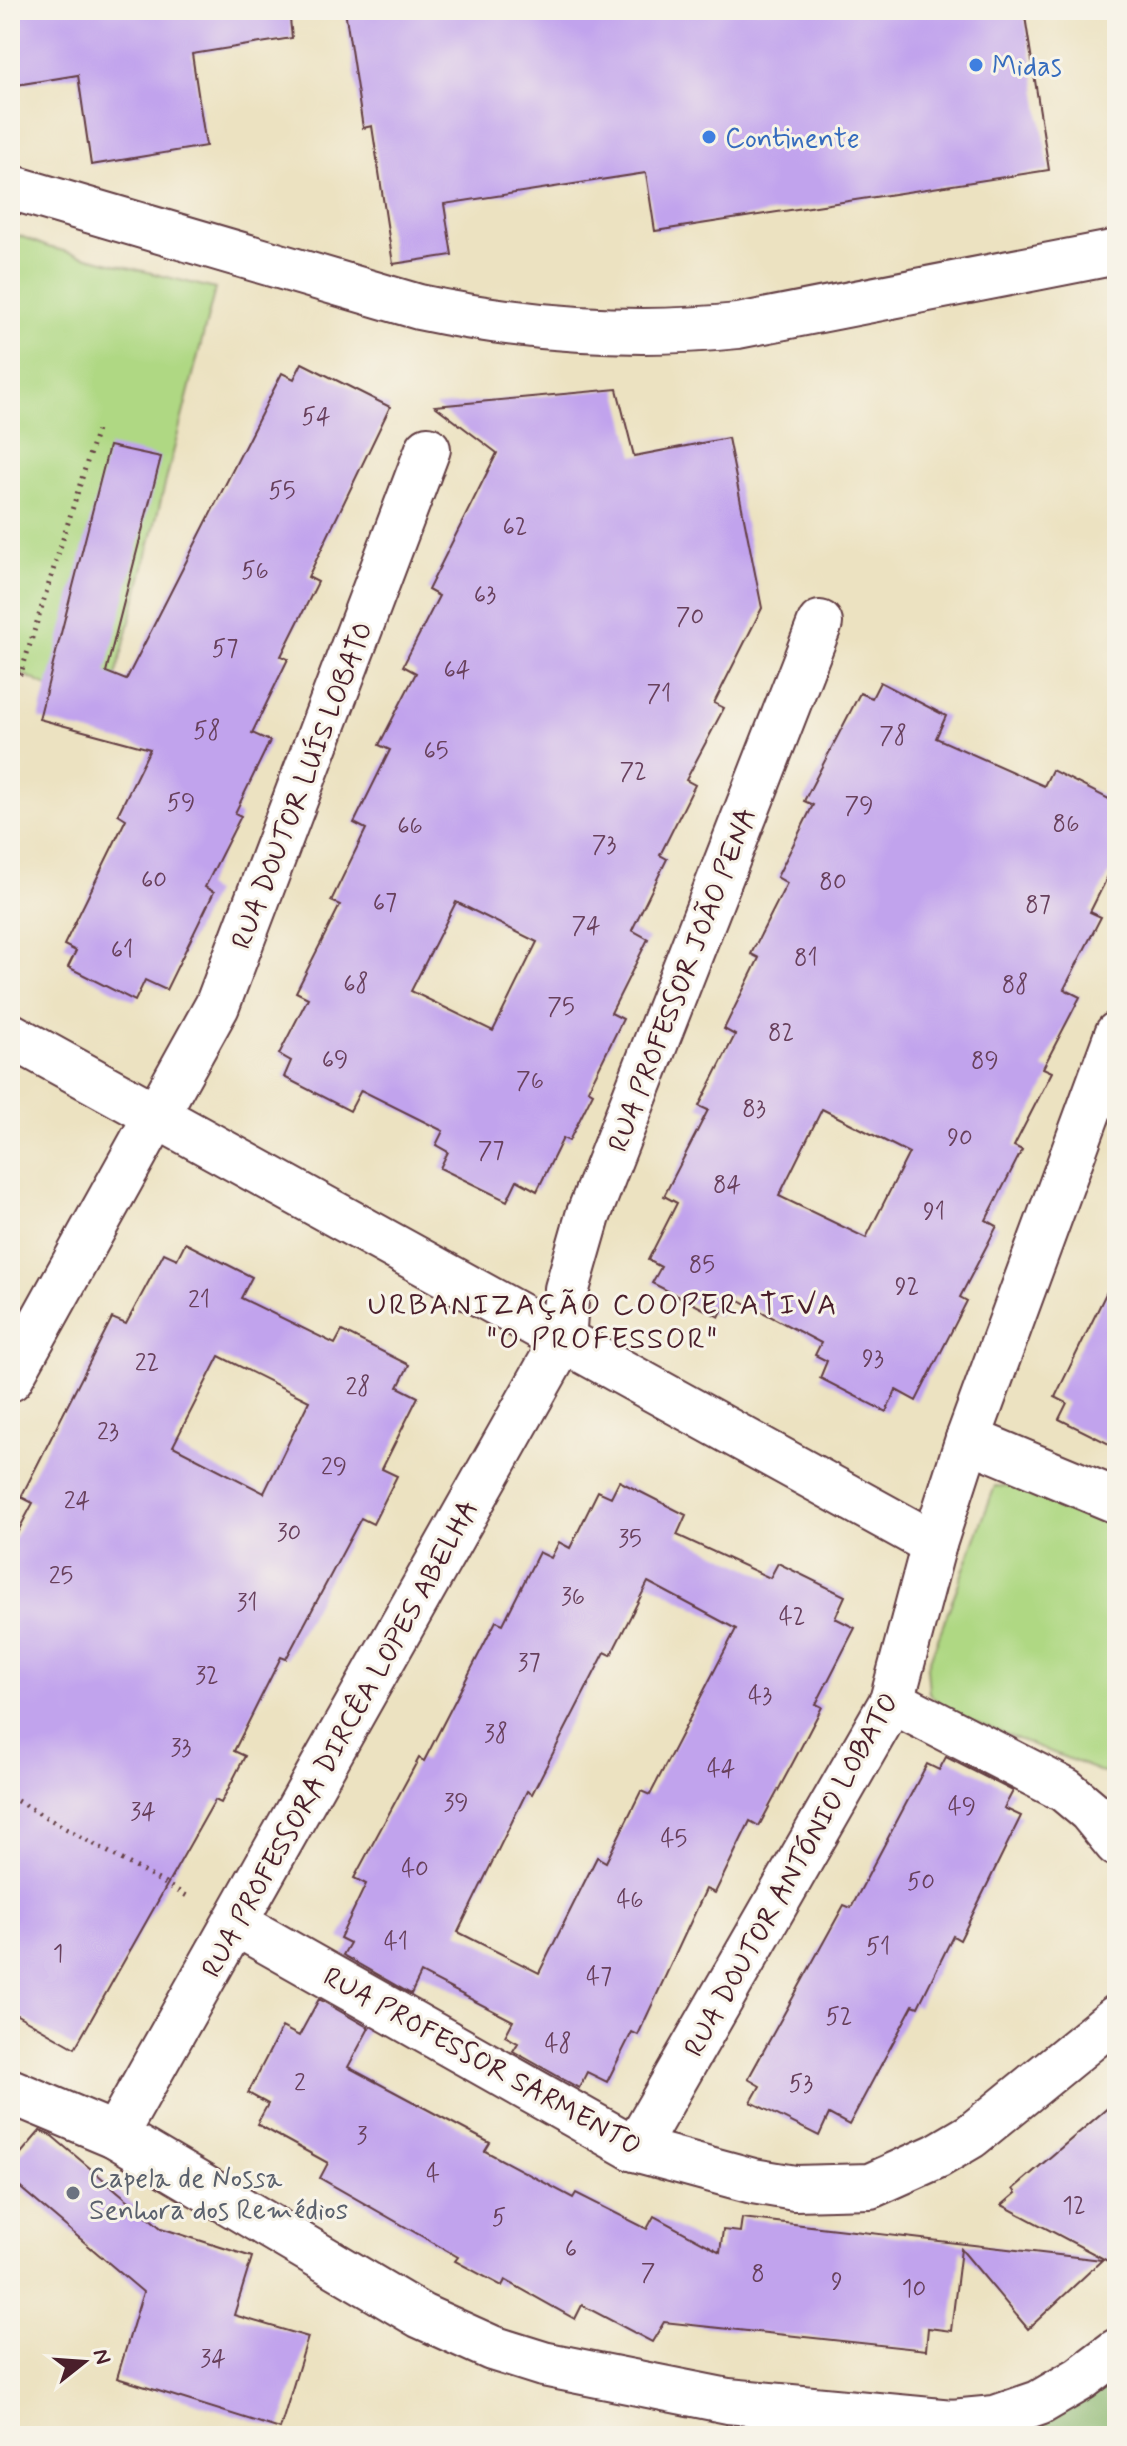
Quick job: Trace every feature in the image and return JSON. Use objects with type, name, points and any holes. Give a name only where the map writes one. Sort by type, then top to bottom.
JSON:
[{"type":"street","points":[[10,187],[419,307],[484,320],[555,327],[656,330],[738,326],[1117,252]]},
{"type":"street","name":"RUA DOUTOR LUÍS LOBATO","points":[[10,1379],[155,1112],[197,1044],[233,967],[428,449]]},
{"type":"street","name":"RUA PROFESSOR JOÃO PENA","points":[[563,1340],[567,1289],[580,1241],[820,623]]},
{"type":"street","name":"RUA DOUTOR ANTÓNIO LOBATO","points":[[635,2149],[892,1701],[934,1544],[968,1439],[1117,1034]]},
{"type":"street","points":[[10,1035],[155,1112],[934,1544]]},
{"type":"street","name":"RUA PROFESSORA DIRCÊA LOPES ABELHA","points":[[115,2135],[563,1340]]},
{"type":"street","points":[[968,1439],[1117,1501]]},
{"type":"street","points":[[892,1701],[1065,1790],[1115,1836]]},
{"type":"street","name":"RUA PROFESSOR SARMENTO","points":[[235,1923],[635,2149],[753,2181],[795,2188],[870,2186],[903,2174],[971,2136],[1117,2017]]},
{"type":"street","points":[[10,2091],[115,2135],[421,2316],[467,2338],[543,2364],[728,2401],[932,2421],[974,2421],[1039,2403],[1080,2379],[1117,2351]]},
{"type":"street","points":[[728,2401],[789,2436]]},
{"type":"path","points":[[10,687],[21,673],[98,427]]},
{"type":"path","points":[[10,668],[21,673]]},
{"type":"path","points":[[10,1797],[235,1923]]},
{"type":"green space","points":[[10,232],[48,247],[215,289],[106,715],[10,668]]},
{"type":"green space","points":[[995,1486],[1117,1495],[1117,1778],[949,1712],[929,1693],[927,1668]]},
{"type":"green space","points":[[1117,2373],[1117,2436],[1004,2436]]},
{"type":"building","points":[[10,10],[289,10],[292,38],[192,54],[206,146],[91,165],[78,75],[10,86]]},
{"type":"building","name":"Continente","points":[[345,10],[1024,10],[1049,170],[655,231],[646,173],[444,204],[452,255],[393,264],[372,126],[363,128]]},
{"type":"building","points":[[302,363],[390,407],[308,577],[318,582],[281,656],[288,659],[252,733],[270,741],[235,813],[241,816],[205,887],[214,892],[166,990],[145,980],[135,1001],[68,967],[76,951],[64,945],[126,819],[118,814],[150,749],[39,719],[109,446],[161,457],[106,672],[126,680],[282,373],[294,379]]},
{"type":"building","points":[[617,389],[634,456],[728,438],[762,608],[714,703],[724,708],[686,780],[695,785],[660,855],[667,859],[632,930],[648,939],[611,1013],[623,1019],[588,1090],[593,1093],[569,1141],[563,1138],[537,1191],[517,1180],[507,1201],[440,1168],[448,1152],[436,1145],[443,1131],[361,1090],[350,1111],[284,1077],[291,1061],[279,1054],[308,998],[296,992],[340,905],[331,901],[366,829],[354,823],[390,750],[379,745],[416,673],[403,666],[439,596],[428,590],[497,453],[435,406]],"holes":[[[456,902],[537,942],[493,1031],[411,991]]]},
{"type":"building","points":[[880,682],[946,716],[936,738],[1044,786],[1052,770],[1117,803],[1117,858],[1090,912],[1101,917],[1064,989],[1080,997],[1043,1068],[1052,1072],[1014,1146],[1022,1150],[986,1220],[997,1226],[960,1297],[967,1301],[916,1401],[896,1390],[886,1412],[820,1378],[827,1361],[815,1355],[821,1343],[730,1295],[719,1317],[652,1283],[661,1267],[648,1260],[677,1203],[664,1196],[708,1110],[699,1106],[735,1035],[724,1029],[759,958],[751,954],[787,883],[777,877],[813,805],[804,801],[860,693],[872,698]],"holes":[[[822,1109],[909,1153],[866,1238],[779,1196]]]},
{"type":"building","points":[[185,1243],[252,1277],[241,1298],[335,1344],[342,1331],[409,1365],[398,1387],[418,1397],[382,1469],[397,1476],[373,1524],[361,1518],[286,1659],[281,1657],[234,1751],[245,1756],[221,1803],[215,1800],[75,2048],[10,2011],[10,1546],[33,1503],[21,1497],[112,1318],[126,1324],[164,1253],[177,1259]],"holes":[[[219,1356],[309,1401],[264,1493],[173,1446]]]},
{"type":"building","points":[[1117,1271],[1117,1448],[1059,1419],[1067,1403],[1055,1397]]},
{"type":"building","points":[[619,1481],[686,1515],[677,1535],[770,1578],[778,1563],[845,1596],[835,1618],[855,1628],[816,1704],[822,1707],[759,1826],[750,1821],[715,1893],[706,1889],[638,2035],[632,2032],[607,2082],[587,2072],[579,2088],[513,2051],[518,2043],[505,2036],[513,2021],[421,1973],[411,1994],[343,1955],[350,1943],[340,1938],[366,1884],[354,1878],[419,1758],[424,1761],[496,1621],[503,1624],[539,1552],[551,1558],[559,1542],[570,1548],[598,1491],[611,1497]],"holes":[[[648,1582],[736,1629],[650,1795],[641,1791],[606,1862],[597,1857],[539,1973],[458,1932],[527,1791],[532,1794],[605,1652],[611,1655]]]},
{"type":"building","points":[[946,1757],[1013,1791],[1004,1808],[1021,1816],[960,1940],[953,1936],[918,2007],[913,2005],[849,2125],[829,2114],[819,2136],[751,2102],[760,2086],[748,2079],[844,1905],[851,1908],[927,1764],[939,1770]]},
{"type":"building","points":[[319,1999],[369,2028],[348,2067],[490,2143],[485,2151],[573,2198],[576,2193],[647,2229],[654,2216],[720,2252],[723,2230],[740,2232],[742,2218],[1102,2260],[1028,2329],[961,2249],[951,2331],[928,2328],[926,2350],[664,2322],[652,2342],[582,2305],[575,2319],[505,2280],[502,2286],[455,2261],[458,2257],[320,2178],[328,2163],[257,2124],[268,2104],[248,2093],[282,2027],[299,2036]]},
{"type":"building","points":[[1117,2100],[1117,2266],[1002,2205],[1016,2193],[1013,2189]]},
{"type":"building","points":[[40,2131],[52,2136],[161,2228],[252,2257],[234,2315],[308,2337],[280,2429],[117,2378],[143,2292],[10,2179],[10,2166]]},
{"type":"place","name":"Midas","points":[[976,65]]},
{"type":"place","name":"Continente","points":[[709,137]]},
{"type":"place","name":"Capela de Nossa Senhora dos Remédios","points":[[73,2193]]},
{"type":"district","name":"URBANIZAÇÃO COOPERATIVA \"O PROFESSOR\"","points":[[603,1321]]}]
